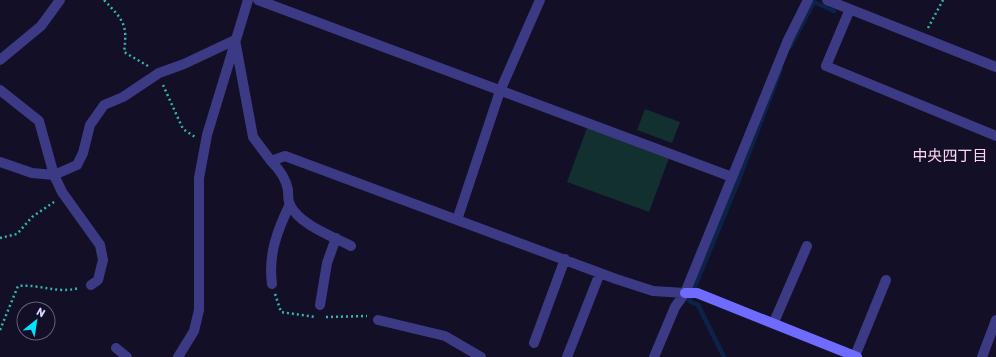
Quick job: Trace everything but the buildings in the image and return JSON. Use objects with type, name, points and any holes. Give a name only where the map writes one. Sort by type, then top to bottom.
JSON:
[{"type":"street","points":[[0,60],[41,26],[60,0]]},
{"type":"street","points":[[180,356],[194,331],[199,310],[199,178],[205,143],[248,0]]},
{"type":"street","points":[[258,0],[732,177]]},
{"type":"street","points":[[457,220],[500,91],[540,0]]},
{"type":"street","points":[[654,357],[675,306],[685,294],[788,40],[808,0]]},
{"type":"street","points":[[827,0],[996,67]]},
{"type":"street","points":[[850,9],[826,66],[996,136]]},
{"type":"street","points":[[0,162],[32,174],[54,175],[77,165],[84,153],[90,125],[104,104],[123,97],[159,73],[184,64],[235,40]]},
{"type":"street","points":[[235,40],[253,137],[271,161],[279,168],[287,186],[290,204],[299,216],[311,225],[350,246]]},
{"type":"street","points":[[0,90],[39,121],[54,175],[66,196],[100,245],[103,260],[98,280],[91,285]]},
{"type":"street","points":[[271,161],[285,156],[600,273],[653,291],[685,294],[696,293],[774,322],[856,357],[886,280]]},
{"type":"street","points":[[272,284],[272,253],[279,227],[290,204]]},
{"type":"street","points":[[320,304],[327,263],[336,238]]},
{"type":"street","points":[[774,322],[807,246]]},
{"type":"street","points":[[534,343],[565,259]]},
{"type":"street","points":[[566,357],[600,273]]},
{"type":"street","points":[[378,320],[445,336],[481,357]]},
{"type":"street","points":[[982,357],[996,320]]},
{"type":"street","points":[[116,348],[127,357]]},
{"type":"path","points":[[104,0],[123,23],[126,34],[124,52],[159,73],[167,97],[183,129],[205,143]]},
{"type":"path","points":[[923,38],[943,0]]},
{"type":"path","points":[[0,238],[17,234],[32,216],[66,196]]},
{"type":"path","points":[[0,330],[18,286],[33,285],[66,292],[91,285]]},
{"type":"green space","points":[[645,109],[680,122],[672,143],[637,130]]},
{"type":"green space","points":[[587,128],[669,158],[649,212],[567,182]]},
{"type":"waterway","points":[[790,47],[814,2],[834,11]]},
{"type":"waterway","points":[[724,357],[698,305],[689,301],[736,187],[781,69]]},
{"type":"district","name":"中央四丁目","points":[[950,156]]}]
